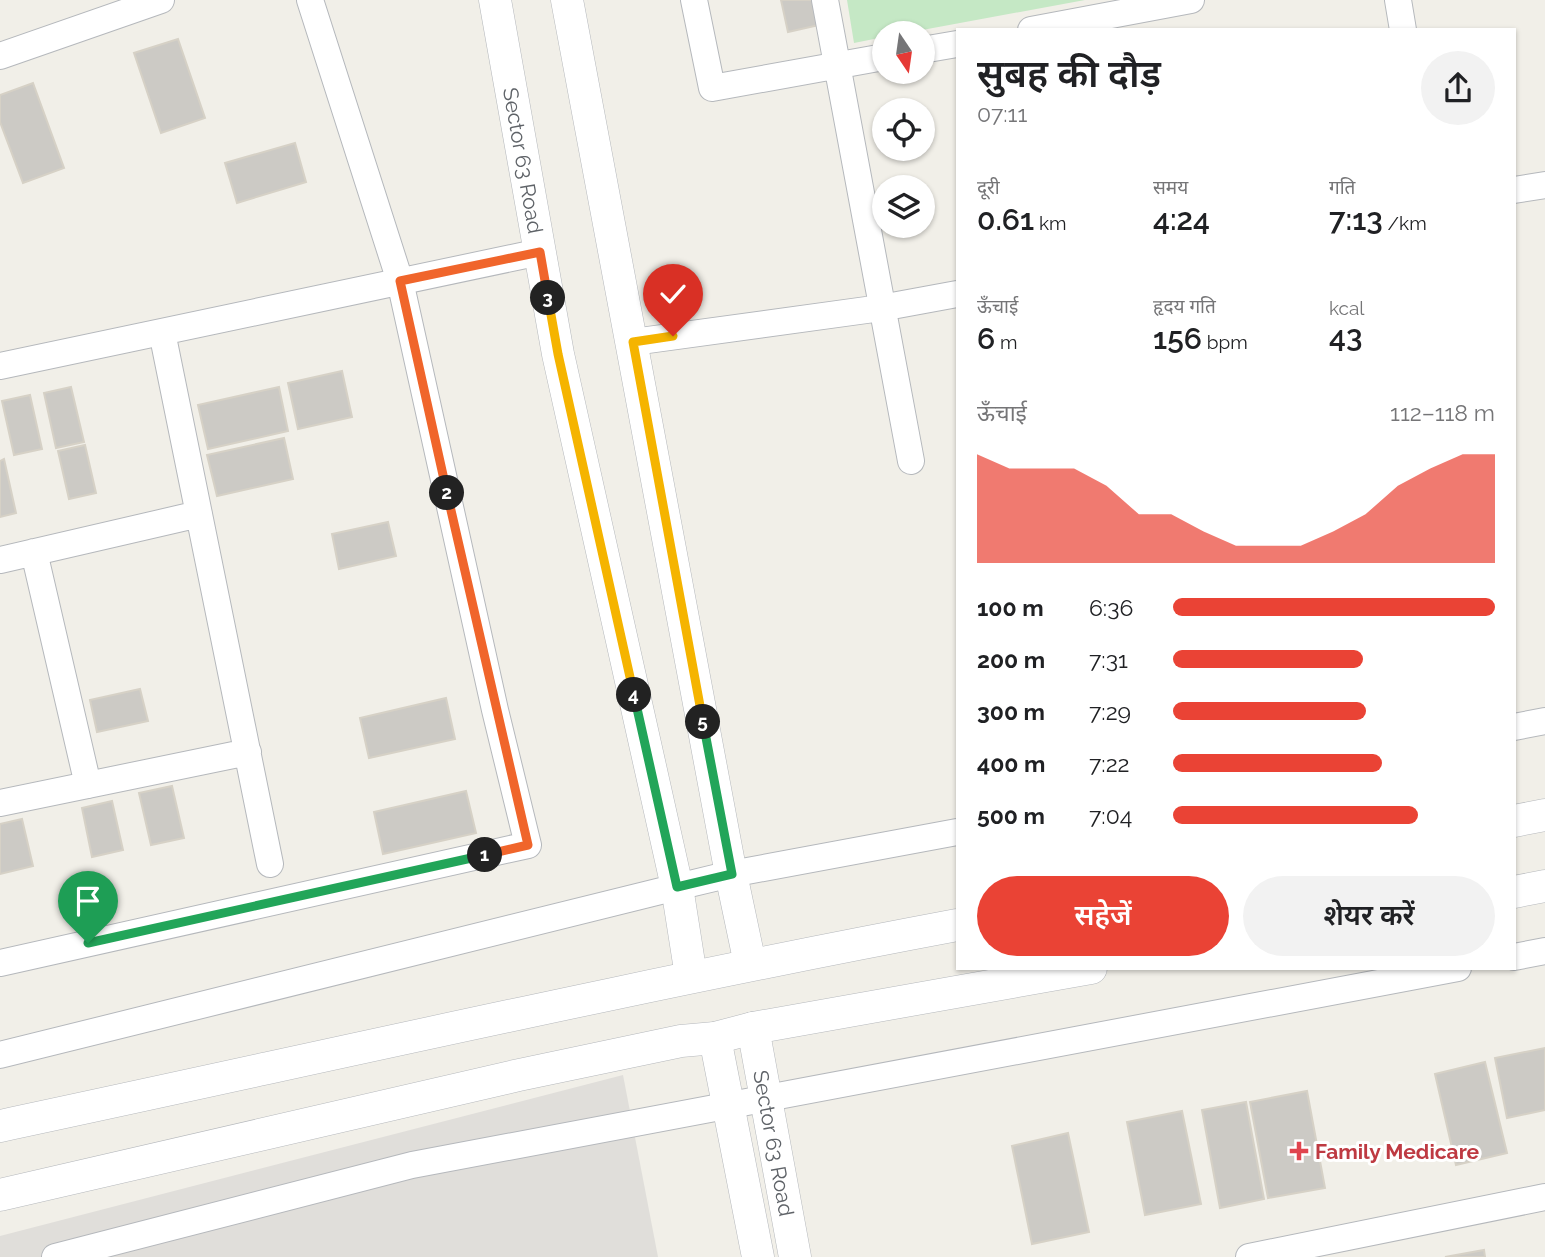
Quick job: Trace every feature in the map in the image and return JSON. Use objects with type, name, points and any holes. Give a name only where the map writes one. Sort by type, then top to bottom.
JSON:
[{"type":"street","points":[[0,57],[161,0]]},
{"type":"street","points":[[0,962],[528,845],[495,710],[400,281],[310,0]]},
{"type":"street","name":"Sector 63 Road","points":[[495,0],[558,354],[677,887],[691,976]]},
{"type":"street","points":[[566,0],[750,964]]},
{"type":"street","points":[[694,0],[712,88],[872,59]]},
{"type":"street","points":[[825,0],[911,461]]},
{"type":"street","points":[[1034,28],[1061,12],[1191,0]]},
{"type":"street","points":[[1398,0],[1403,28]]},
{"type":"street","points":[[935,48],[956,44]]},
{"type":"street","points":[[1516,190],[1545,185]]},
{"type":"street","points":[[0,366],[540,252]]},
{"type":"street","points":[[633,342],[881,308],[956,294]]},
{"type":"street","points":[[162,332],[270,864]]},
{"type":"street","points":[[0,560],[199,514]]},
{"type":"street","points":[[34,552],[88,785]]},
{"type":"street","points":[[1516,727],[1545,721]]},
{"type":"street","points":[[0,803],[248,752]]},
{"type":"street","points":[[1516,821],[1545,815]]},
{"type":"street","points":[[0,1055],[732,874],[956,832]]},
{"type":"street","points":[[1516,892],[1545,886]]},
{"type":"street","points":[[0,1126],[691,976],[956,925]]},
{"type":"street","points":[[1516,957],[1545,951]]},
{"type":"street","points":[[0,1195],[532,1072],[681,1041],[715,1038],[753,1028],[1080,970]]},
{"type":"street","points":[[55,1257],[412,1165],[1447,970]]},
{"type":"street","name":"Sector 63 Road","points":[[753,1028],[795,1257]]},
{"type":"street","name":"Sector 63 Road","points":[[715,1038],[758,1257]]},
{"type":"street","points":[[1249,1257],[1340,1248],[1545,1197]]},
{"type":"shaded area","points":[[623,1075],[658,1257],[0,1257],[0,1236]]},
{"type":"green space","points":[[847,0],[1085,0],[935,28],[935,21],[872,21],[872,39],[854,43]]},
{"type":"building","points":[[781,0],[814,0],[819,25],[788,32]]},
{"type":"building","points":[[178,39],[205,118],[161,133],[134,53]]},
{"type":"building","points":[[33,83],[64,168],[23,183],[0,122],[0,95]]},
{"type":"building","points":[[295,143],[306,182],[237,203],[225,163]]},
{"type":"building","points":[[342,371],[352,417],[298,429],[288,383]]},
{"type":"building","points":[[71,387],[84,442],[56,448],[44,393]]},
{"type":"building","points":[[279,387],[288,431],[208,449],[198,405]]},
{"type":"building","points":[[30,395],[42,449],[14,455],[2,401]]},
{"type":"building","points":[[284,438],[293,479],[217,496],[207,455]]},
{"type":"building","points":[[85,445],[96,493],[69,499],[58,451]]},
{"type":"building","points":[[4,459],[16,513],[0,517],[0,461]]},
{"type":"building","points":[[388,522],[396,556],[339,569],[332,534]]},
{"type":"building","points":[[140,689],[148,721],[97,732],[90,700]]},
{"type":"building","points":[[446,698],[455,739],[369,758],[360,718]]},
{"type":"building","points":[[172,786],[184,838],[151,845],[139,793]]},
{"type":"building","points":[[466,791],[476,833],[383,854],[374,812]]},
{"type":"building","points":[[112,801],[123,850],[92,857],[82,808]]},
{"type":"building","points":[[22,819],[33,866],[0,874],[0,824]]},
{"type":"building","points":[[1545,1048],[1545,1110],[1507,1118],[1495,1058]]},
{"type":"building","points":[[1485,1062],[1507,1153],[1456,1165],[1435,1074]]},
{"type":"building","points":[[1307,1091],[1325,1188],[1268,1198],[1250,1102]]},
{"type":"building","points":[[1246,1102],[1264,1199],[1220,1208],[1202,1110]]},
{"type":"building","points":[[1182,1111],[1201,1204],[1145,1215],[1127,1122]]},
{"type":"building","points":[[1068,1133],[1089,1232],[1032,1244],[1012,1146]]},
{"type":"building","points":[[1484,1250],[1485,1257],[1445,1257]]},
{"type":"place","name":"Family Medicare","points":[[1299,1151]]},
{"type":"route","points":[[88,943],[528,845],[495,710],[400,281],[540,252],[558,354],[677,887],[732,874],[633,342],[673,336]]}]
